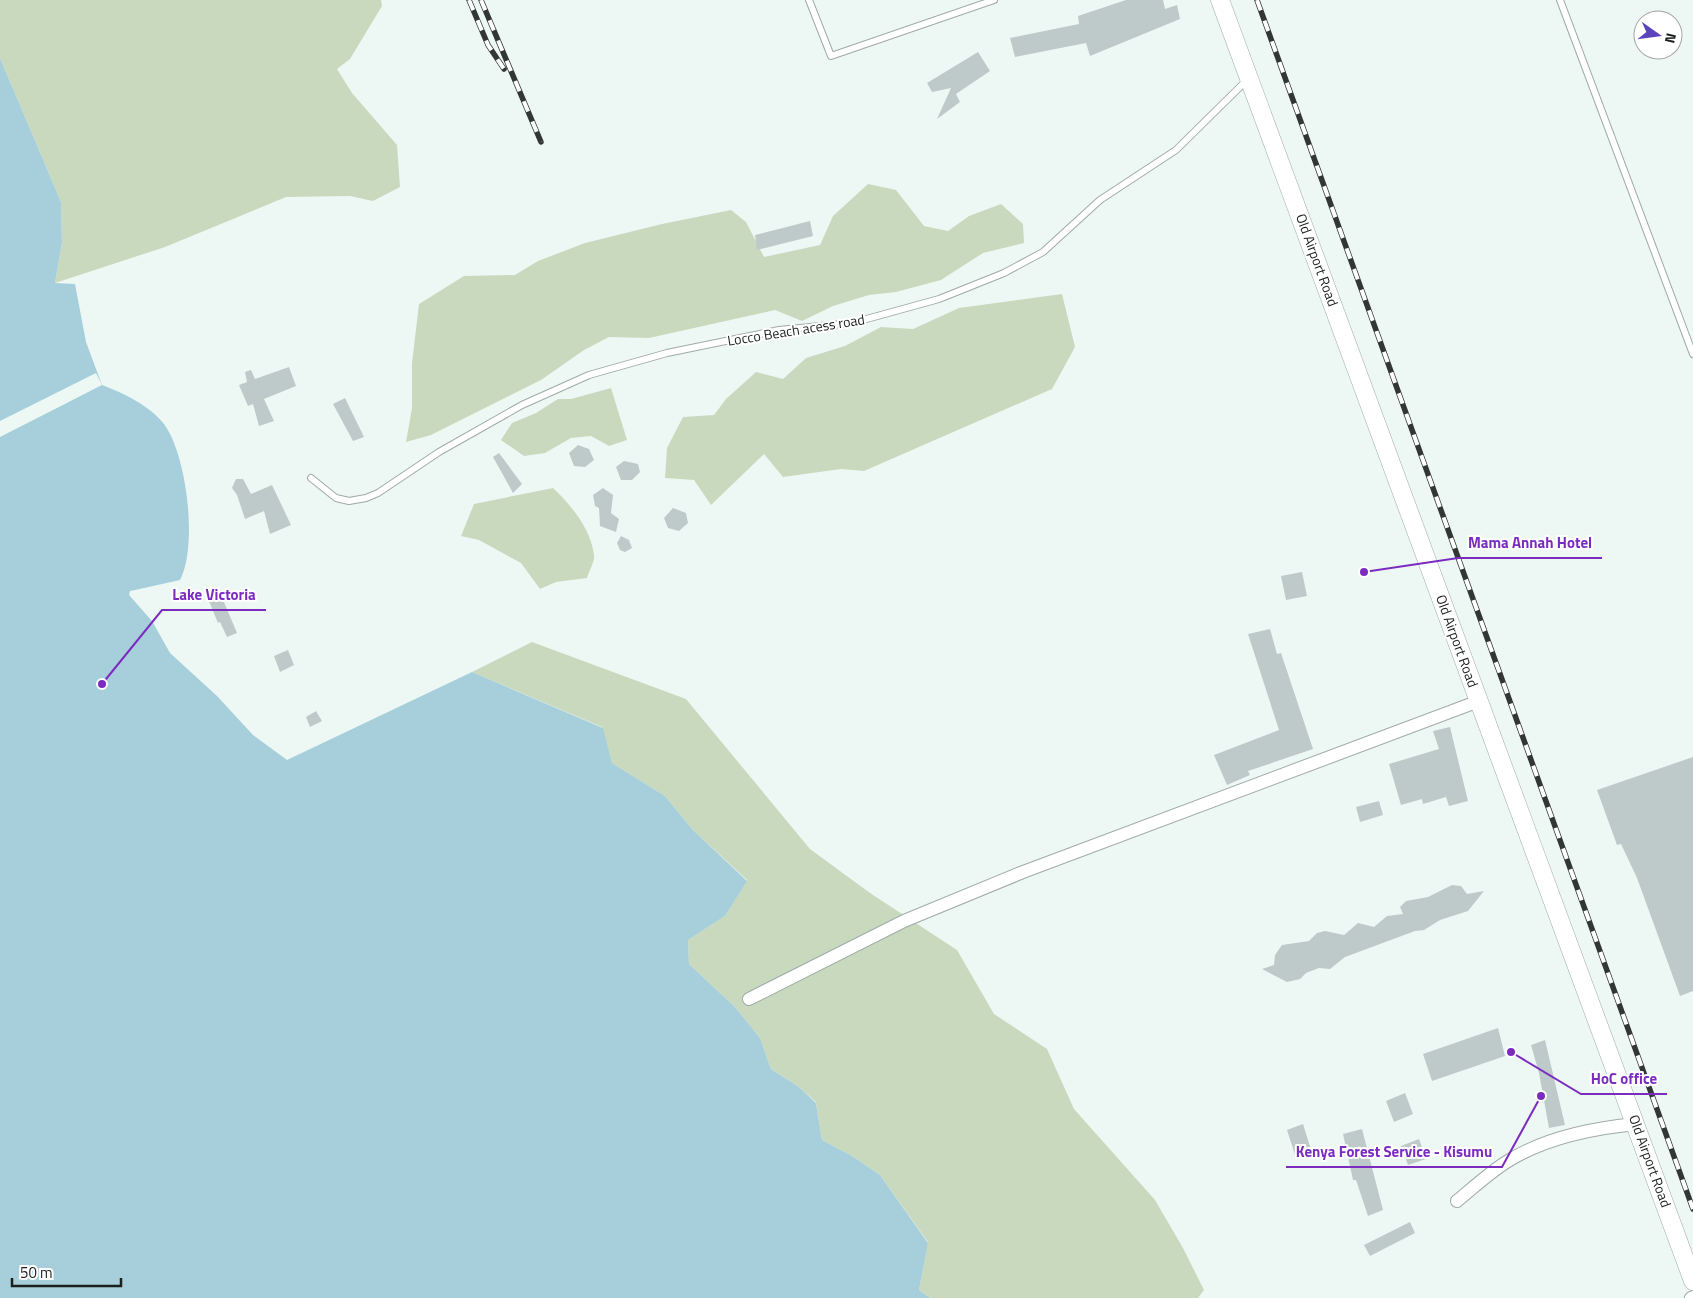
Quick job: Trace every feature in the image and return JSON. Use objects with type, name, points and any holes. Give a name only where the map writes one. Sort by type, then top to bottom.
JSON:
[{"type":"main road","name":"Old Airport Road","points":[[1220,0],[1693,1282]]},
{"type":"street","points":[[749,998],[904,921],[1023,872],[1479,701]]},
{"type":"street","points":[[1456,1201],[1508,1161],[1579,1133],[1636,1124]]},
{"type":"lane","points":[[808,0],[831,56],[994,0]]},
{"type":"lane","points":[[1560,0],[1693,354]]},
{"type":"lane","name":"Locco Beach acess road","points":[[311,478],[336,498],[349,501],[366,497],[378,493],[439,452],[522,405],[589,375],[667,353],[779,330],[852,323],[939,299],[1004,273],[1043,252],[1100,200],[1176,150],[1248,78]]},
{"type":"green space","points":[[0,0],[381,0],[382,6],[350,59],[337,69],[352,93],[397,145],[400,187],[373,201],[350,196],[286,197],[165,247],[55,283],[62,243],[61,202],[0,58]]},
{"type":"green space","points":[[868,184],[896,190],[924,226],[948,231],[969,216],[1001,204],[1023,224],[1024,243],[983,253],[941,280],[896,292],[869,295],[833,306],[802,321],[775,310],[649,338],[609,337],[584,350],[541,380],[431,435],[406,442],[412,408],[412,363],[419,304],[464,276],[515,275],[538,261],[585,243],[662,224],[731,210],[746,222],[764,257],[820,245],[833,216]]},
{"type":"green space","points":[[1062,294],[1075,347],[1052,389],[864,471],[841,469],[783,477],[764,454],[711,505],[694,480],[665,478],[667,448],[683,417],[714,415],[726,399],[756,372],[783,379],[806,358],[845,346],[881,327],[913,329],[959,308]]},
{"type":"green space","points":[[611,388],[627,440],[609,446],[591,436],[571,438],[545,453],[524,456],[501,440],[512,423],[536,413],[558,399],[571,399]]},
{"type":"green space","points":[[553,488],[579,518],[589,536],[594,557],[587,578],[556,582],[540,589],[521,563],[479,540],[461,536],[474,504]]},
{"type":"green space","points":[[532,642],[686,699],[810,849],[870,893],[957,950],[994,1014],[1047,1049],[1074,1109],[1155,1200],[1183,1248],[1204,1290],[1198,1298],[930,1298],[919,1290],[928,1242],[880,1175],[852,1156],[822,1140],[816,1102],[799,1087],[771,1069],[760,1038],[735,1007],[689,964],[688,940],[725,916],[747,880],[692,829],[665,796],[612,763],[602,727],[472,672]]},
{"type":"water","points":[[0,58],[61,202],[62,243],[55,283],[75,284],[86,342],[102,385],[135,400],[158,417],[172,438],[179,457],[184,478],[189,524],[185,565],[180,580],[130,591],[129,595],[152,621],[170,653],[217,696],[253,735],[287,760],[472,672],[603,728],[612,763],[665,796],[692,829],[747,881],[725,916],[688,940],[689,964],[735,1007],[760,1038],[771,1069],[799,1087],[816,1103],[822,1140],[852,1156],[880,1175],[928,1243],[919,1290],[930,1298],[0,1298]]},
{"type":"pier","points":[[96,373],[102,385],[0,437],[0,421]]},
{"type":"building","points":[[1126,0],[1163,0],[1165,9],[1177,5],[1180,19],[1090,56],[1086,43],[1015,57],[1010,38],[1079,24],[1078,16]]},
{"type":"building","points":[[978,52],[990,71],[956,94],[960,102],[937,119],[951,88],[932,92],[927,83]]},
{"type":"building","points":[[810,221],[813,236],[757,250],[755,235]]},
{"type":"building","points":[[289,367],[296,386],[264,399],[274,421],[259,426],[253,404],[248,406],[239,385],[247,382],[245,372],[251,370],[255,379]]},
{"type":"building","points":[[345,398],[364,437],[353,441],[333,404]]},
{"type":"building","points":[[578,445],[589,449],[594,460],[585,467],[574,466],[569,453]]},
{"type":"building","points":[[499,453],[522,484],[513,493],[493,457]]},
{"type":"building","points":[[624,461],[638,464],[640,472],[632,480],[621,480],[616,467]]},
{"type":"building","points":[[236,479],[243,479],[251,494],[272,485],[291,525],[270,534],[264,511],[245,519],[237,495],[232,488]]},
{"type":"building","points":[[603,488],[613,495],[611,513],[619,519],[616,532],[600,526],[599,508],[595,506],[593,495]]},
{"type":"building","points":[[673,508],[686,513],[688,523],[679,531],[668,528],[664,518]]},
{"type":"building","points":[[621,536],[629,540],[632,548],[625,552],[620,550],[617,543]]},
{"type":"building","points":[[1302,572],[1307,596],[1286,600],[1281,576]]},
{"type":"building","points":[[218,588],[237,633],[227,637],[220,622],[218,623],[206,594]]},
{"type":"building","points":[[1270,629],[1277,654],[1281,653],[1313,749],[1248,771],[1250,775],[1227,785],[1214,755],[1279,730],[1248,634]]},
{"type":"building","points":[[288,650],[294,665],[280,672],[274,656]]},
{"type":"building","points":[[316,711],[322,721],[310,727],[306,717]]},
{"type":"building","points":[[1450,727],[1468,801],[1449,806],[1446,797],[1423,804],[1422,799],[1401,805],[1389,764],[1439,749],[1433,731]]},
{"type":"building","points":[[1693,757],[1693,991],[1680,996],[1637,878],[1621,844],[1617,845],[1597,790]]},
{"type":"building","points":[[1379,801],[1383,815],[1360,822],[1356,807]]},
{"type":"building","points":[[1452,885],[1461,886],[1467,894],[1484,891],[1468,911],[1440,920],[1424,930],[1415,931],[1345,957],[1330,969],[1319,968],[1306,973],[1300,979],[1287,982],[1262,969],[1274,965],[1275,955],[1282,945],[1309,941],[1317,933],[1325,931],[1344,935],[1358,923],[1374,927],[1387,916],[1403,914],[1400,907],[1406,901],[1428,897]]},
{"type":"building","points":[[1498,1028],[1505,1056],[1432,1081],[1423,1054]]},
{"type":"building","points":[[1545,1040],[1565,1125],[1549,1128],[1539,1073],[1531,1045]]},
{"type":"building","points":[[1405,1093],[1413,1114],[1394,1122],[1386,1101]]},
{"type":"building","points":[[1303,1124],[1312,1153],[1296,1158],[1287,1130]]},
{"type":"building","points":[[1362,1129],[1383,1210],[1368,1216],[1356,1180],[1353,1180],[1343,1134]]},
{"type":"building","points":[[1419,1139],[1426,1159],[1408,1165],[1401,1146]]},
{"type":"building","points":[[1410,1222],[1415,1233],[1370,1256],[1364,1245]]},
{"type":"railway","points":[[469,0],[488,45],[504,69]]},
{"type":"railway","points":[[481,0],[541,142]]},
{"type":"railway","points":[[1257,0],[1693,1209]]},
{"type":"place","name":"Mama Annah Hotel","points":[[1364,572]]},
{"type":"place","name":"Lake Victoria","points":[[102,684]]},
{"type":"place","name":"HoC office","points":[[1511,1052]]},
{"type":"place","name":"Kenya Forest Service - Kisumu","points":[[1541,1096]]}]
